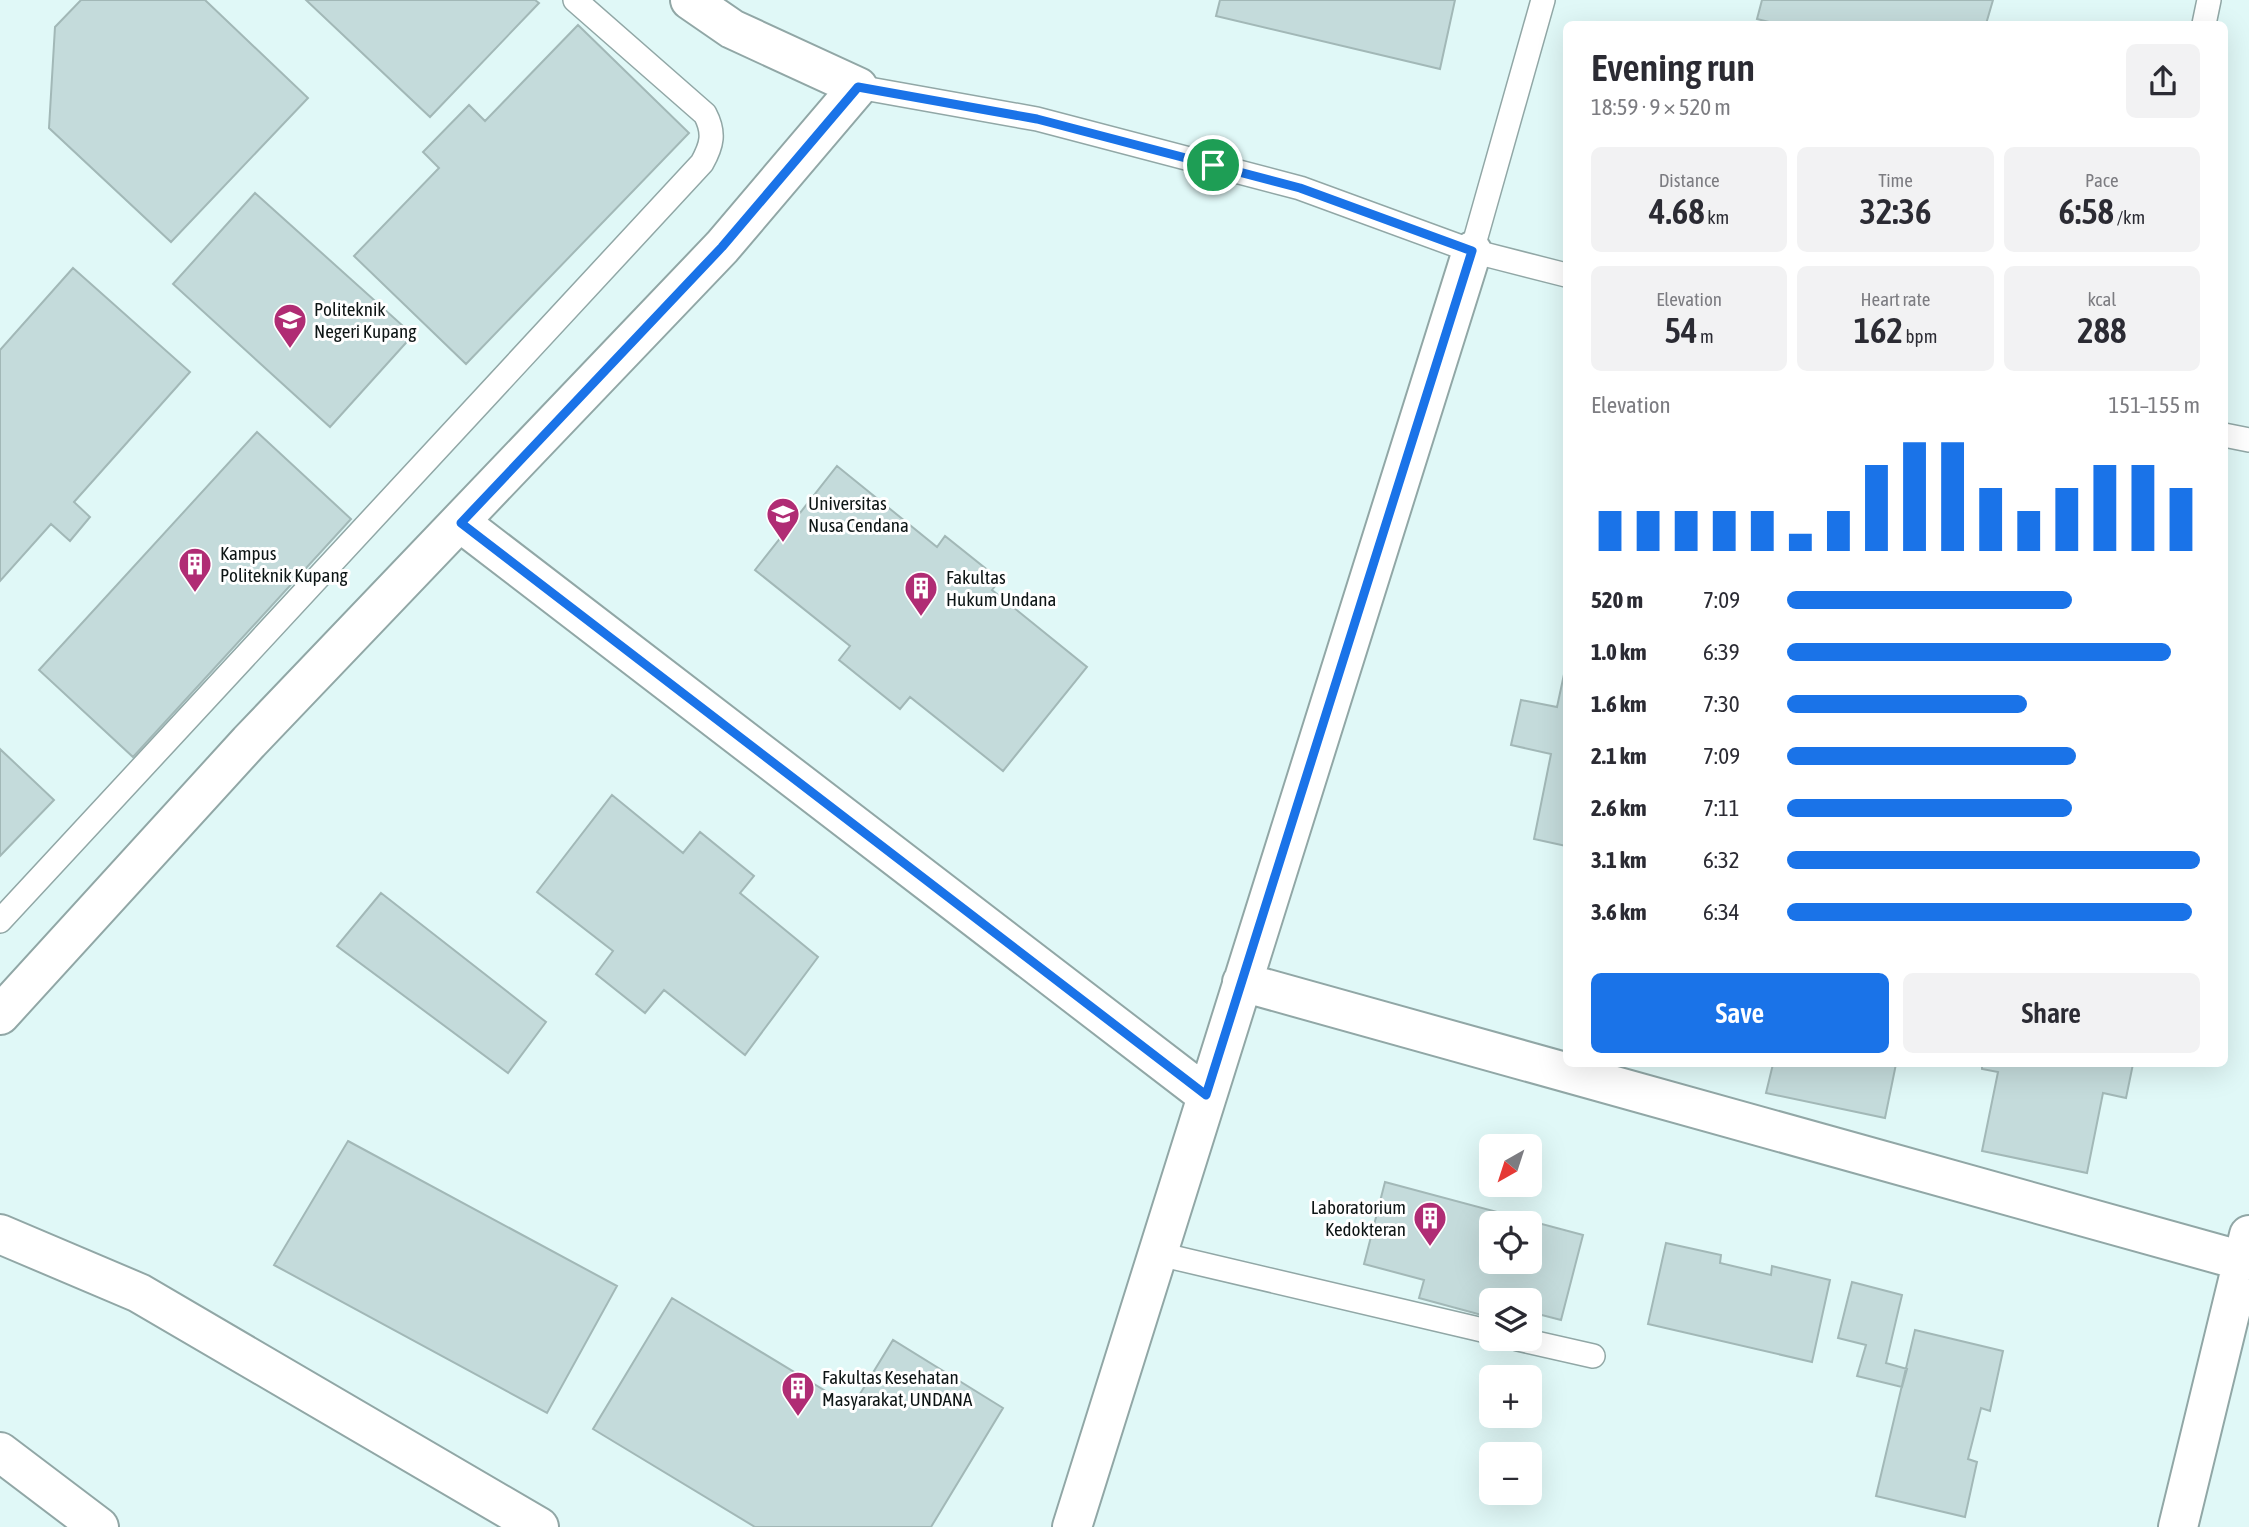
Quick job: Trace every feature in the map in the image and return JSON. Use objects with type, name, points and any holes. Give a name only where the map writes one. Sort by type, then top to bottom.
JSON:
[{"type":"street","points":[[0,1015],[249,742],[722,247],[858,87],[732,29],[690,0]]},
{"type":"street","points":[[1072,1527],[1472,251]]},
{"type":"street","points":[[461,523],[1206,1095]]},
{"type":"street","points":[[1242,982],[2246,1248],[2178,1527]]},
{"type":"street","points":[[0,1234],[139,1293],[539,1527]]},
{"type":"street","points":[[0,1452],[99,1527]]},
{"type":"lane","points":[[0,922],[702,163],[712,144],[711,126],[705,114],[576,0]]},
{"type":"lane","points":[[1472,251],[1543,0]]},
{"type":"lane","points":[[2205,21],[2209,0]]},
{"type":"lane","points":[[858,87],[1037,119],[1300,188],[1472,251],[1563,274]]},
{"type":"lane","points":[[2228,436],[2249,440]]},
{"type":"lane","points":[[1159,1254],[1479,1329]]},
{"type":"lane","points":[[1542,1344],[1593,1356]]},
{"type":"building","points":[[81,0],[205,0],[308,98],[171,242],[49,128],[55,27]]},
{"type":"building","points":[[306,0],[535,0],[539,3],[430,117]]},
{"type":"building","points":[[1220,0],[1455,0],[1440,69],[1216,16]]},
{"type":"building","points":[[1762,0],[1993,0],[1987,21],[1757,19]]},
{"type":"building","points":[[578,25],[689,133],[466,364],[354,256],[439,168],[423,152],[469,105],[485,121]]},
{"type":"building","points":[[255,193],[413,335],[330,427],[173,284]]},
{"type":"building","points":[[73,268],[190,372],[74,502],[90,517],[70,541],[51,524],[0,581],[0,350]]},
{"type":"building","name":"Kampus Politeknik Kupang","points":[[257,432],[351,519],[133,757],[39,670]]},
{"type":"building","name":"Fakultas Hukum Undana","points":[[837,466],[937,547],[945,536],[1000,580],[992,590],[1087,667],[1003,771],[910,697],[900,709],[839,660],[850,646],[755,570]]},
{"type":"building","points":[[1563,679],[1563,845],[1534,839],[1551,754],[1511,745],[1521,700],[1557,707]]},
{"type":"building","points":[[0,749],[54,800],[0,856]]},
{"type":"building","points":[[612,795],[683,853],[700,832],[754,876],[740,893],[818,957],[745,1055],[664,990],[645,1013],[596,974],[613,951],[537,892]]},
{"type":"building","points":[[381,893],[546,1022],[508,1073],[337,946]]},
{"type":"building","points":[[1772,1067],[1895,1067],[1885,1118],[1766,1093]]},
{"type":"building","points":[[2132,1067],[2126,1098],[2103,1093],[2087,1173],[1982,1151],[1998,1072],[1982,1069]]},
{"type":"building","points":[[348,1141],[617,1286],[547,1413],[274,1265]]},
{"type":"building","name":"Laboratorium Kedokteran","points":[[1385,1182],[1493,1211],[1479,1211],[1479,1274],[1542,1274],[1542,1224],[1583,1235],[1561,1320],[1542,1315],[1542,1288],[1479,1288],[1479,1314],[1419,1298],[1424,1280],[1364,1264]]},
{"type":"building","points":[[1666,1243],[1721,1255],[1720,1263],[1771,1275],[1772,1266],[1830,1280],[1812,1362],[1648,1324]]},
{"type":"building","points":[[1852,1282],[1902,1295],[1886,1363],[1907,1369],[1902,1387],[1857,1376],[1866,1345],[1838,1338]]},
{"type":"building","name":"Fakultas Kesehatan Masyarakat, UNDANA","points":[[672,1298],[852,1407],[893,1340],[1003,1408],[931,1527],[755,1527],[593,1429]]},
{"type":"building","points":[[1915,1330],[2003,1351],[1990,1411],[1981,1408],[1968,1459],[1977,1462],[1965,1517],[1876,1496]]},
{"type":"place","name":"Politeknik Negeri Kupang","points":[[290,350]]},
{"type":"place","name":"Universitas Nusa Cendana","points":[[783,544]]},
{"type":"place","name":"Kampus Politeknik Kupang","points":[[195,594]]},
{"type":"place","name":"Fakultas Hukum Undana","points":[[921,618]]},
{"type":"place","name":"Laboratorium Kedokteran","points":[[1430,1248]]},
{"type":"place","name":"Fakultas Kesehatan Masyarakat, UNDANA","points":[[798,1418]]},
{"type":"route","points":[[858,87],[1037,119],[1213,165],[1300,188],[1472,251],[1206,1095],[461,523],[722,247],[858,87]]}]
